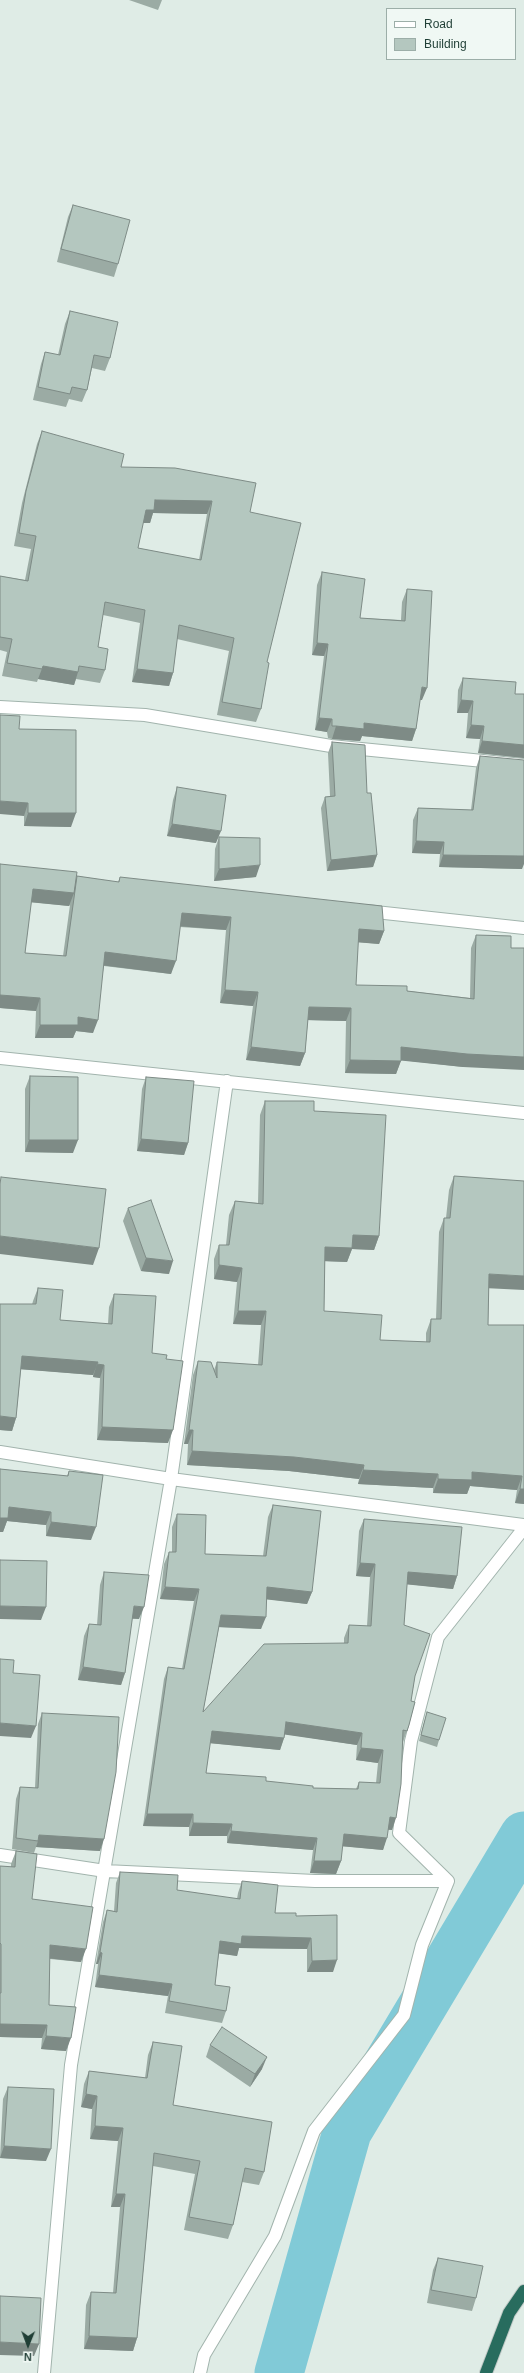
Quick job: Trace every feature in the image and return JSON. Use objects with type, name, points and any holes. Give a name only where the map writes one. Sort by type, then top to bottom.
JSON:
[{"type":"highway","points":[[486,2373],[509,2313],[524,2291]]},
{"type":"street","points":[[0,707],[145,715],[331,746],[524,765]]},
{"type":"street","points":[[357,910],[524,928]]},
{"type":"street","points":[[0,1058],[524,1113]]},
{"type":"street","points":[[44,2373],[71,2065],[171,1479],[227,1081]]},
{"type":"street","points":[[0,1452],[171,1479],[524,1525]]},
{"type":"street","points":[[448,1881],[399,1832],[411,1741],[438,1637],[524,1528]]},
{"type":"street","points":[[0,1855],[105,1871],[315,1881],[448,1881]]},
{"type":"street","points":[[200,2373],[204,2355],[276,2236],[314,2131],[404,2015],[422,1945],[448,1881]]},
{"type":"building","points":[[73,205],[130,220],[118,264],[61,249]]},
{"type":"building","points":[[70,311],[118,322],[110,358],[94,355],[87,390],[72,387],[70,394],[38,387],[45,352],[60,355]]},
{"type":"building","points":[[42,431],[124,454],[121,467],[175,468],[256,483],[250,512],[301,523],[267,662],[269,663],[261,709],[222,702],[234,638],[179,625],[173,673],[137,669],[145,610],[105,602],[98,647],[108,649],[105,670],[79,666],[78,672],[43,666],[42,669],[7,663],[12,639],[0,637],[0,576],[28,581],[36,536],[19,533],[26,491]],"holes":[[[155,500],[212,501],[201,560],[138,548],[146,510],[154,510]]]},
{"type":"building","points":[[322,572],[365,579],[360,618],[405,621],[407,589],[432,591],[427,688],[422,687],[416,729],[364,723],[364,729],[332,726],[332,719],[319,718],[328,644],[317,643]]},
{"type":"building","points":[[463,678],[516,682],[515,694],[524,694],[524,745],[482,741],[484,726],[471,725],[473,701],[461,700]]},
{"type":"building","points":[[0,715],[20,716],[19,729],[76,730],[76,813],[28,813],[28,803],[0,801]]},
{"type":"building","points":[[332,742],[365,745],[367,793],[371,793],[377,855],[331,860],[325,797],[335,796]]},
{"type":"building","points":[[480,756],[524,760],[524,856],[443,855],[444,842],[416,841],[418,808],[473,810]]},
{"type":"building","points":[[177,787],[226,795],[221,831],[172,824]]},
{"type":"building","points":[[219,837],[260,838],[260,865],[219,869]]},
{"type":"building","points":[[0,864],[77,872],[74,893],[33,889],[25,953],[66,956],[77,876],[119,882],[120,877],[382,906],[384,931],[359,929],[356,985],[407,986],[407,991],[474,999],[476,935],[511,936],[511,948],[524,948],[524,1057],[467,1054],[401,1047],[401,1061],[350,1060],[351,1008],[309,1007],[305,1053],[251,1047],[258,992],[225,990],[231,917],[182,913],[176,961],[105,952],[98,1020],[78,1017],[78,1025],[40,1025],[40,998],[0,995]]},
{"type":"building","points":[[30,1076],[78,1077],[78,1140],[29,1140]]},
{"type":"building","points":[[146,1077],[194,1081],[188,1143],[141,1139]]},
{"type":"building","points":[[265,1101],[314,1101],[314,1111],[386,1115],[379,1236],[353,1235],[352,1248],[325,1247],[324,1311],[382,1315],[380,1340],[430,1342],[431,1319],[441,1319],[444,1218],[450,1218],[454,1176],[524,1181],[524,1276],[489,1274],[488,1325],[524,1325],[524,1489],[520,1489],[522,1476],[472,1472],[472,1480],[438,1479],[438,1474],[363,1470],[364,1465],[294,1457],[192,1451],[193,1430],[189,1430],[198,1361],[211,1362],[217,1378],[217,1362],[262,1365],[266,1311],[238,1311],[242,1268],[219,1265],[219,1245],[229,1245],[235,1201],[263,1204]]},
{"type":"building","points":[[1,1177],[106,1189],[99,1248],[0,1236]]},
{"type":"building","points":[[151,1200],[173,1261],[146,1258],[128,1208]]},
{"type":"building","points":[[38,1288],[63,1290],[60,1320],[112,1324],[114,1294],[156,1296],[152,1353],[167,1355],[166,1359],[183,1361],[173,1430],[102,1427],[104,1365],[97,1364],[98,1362],[22,1356],[16,1418],[0,1416],[0,1304],[36,1304]]},
{"type":"building","points":[[0,1469],[68,1476],[69,1471],[103,1475],[96,1527],[51,1522],[51,1512],[9,1507],[8,1518],[0,1518]]},
{"type":"building","points":[[273,1505],[321,1511],[312,1592],[267,1587],[266,1617],[221,1615],[203,1712],[264,1644],[348,1643],[349,1625],[371,1626],[375,1564],[360,1563],[364,1519],[462,1527],[457,1576],[408,1572],[404,1625],[430,1634],[415,1676],[411,1701],[415,1702],[409,1725],[407,1731],[403,1730],[401,1784],[396,1818],[390,1817],[387,1838],[344,1834],[341,1861],[314,1861],[317,1838],[231,1831],[232,1824],[193,1823],[193,1814],[147,1814],[168,1667],[184,1669],[199,1589],[165,1587],[169,1552],[176,1552],[177,1514],[206,1515],[205,1554],[266,1556]],"holes":[[[286,1722],[362,1733],[361,1748],[383,1750],[380,1783],[359,1782],[358,1789],[313,1788],[313,1786],[266,1781],[266,1777],[206,1773],[212,1731],[284,1738]]]},
{"type":"building","points":[[0,1560],[47,1561],[46,1607],[0,1606]]},
{"type":"building","points":[[104,1572],[149,1575],[144,1607],[134,1606],[125,1673],[83,1667],[89,1624],[101,1625]]},
{"type":"building","points":[[0,1659],[14,1660],[13,1673],[40,1675],[36,1726],[0,1723]]},
{"type":"building","points":[[427,1712],[446,1718],[439,1740],[421,1735]]},
{"type":"building","points":[[42,1713],[119,1717],[116,1772],[104,1839],[39,1835],[38,1841],[16,1838],[20,1787],[38,1788]]},
{"type":"building","points":[[16,1851],[37,1854],[32,1899],[93,1907],[86,1949],[50,1945],[49,2005],[76,2007],[71,2038],[46,2036],[47,2025],[0,2024],[0,1866],[15,1867]]},
{"type":"building","points":[[120,1872],[178,1875],[177,1890],[240,1899],[242,1881],[278,1885],[275,1913],[296,1913],[296,1916],[337,1915],[337,1960],[312,1961],[311,1938],[242,1936],[241,1944],[220,1941],[215,1985],[230,1987],[226,2011],[169,2001],[172,1984],[99,1975],[102,1953],[100,1952],[107,1910],[117,1912]]},
{"type":"building","points":[[222,2027],[267,2057],[255,2074],[210,2045]]},
{"type":"building","points":[[153,2042],[182,2046],[173,2105],[272,2122],[264,2172],[245,2168],[233,2225],[189,2217],[200,2161],[154,2153],[137,2338],[89,2336],[91,2292],[116,2293],[125,2194],[116,2194],[123,2128],[95,2126],[97,2096],[86,2094],[89,2071],[147,2078]]},
{"type":"building","points":[[8,2087],[54,2089],[51,2149],[4,2146]]},
{"type":"building","points":[[438,2258],[483,2266],[476,2298],[431,2290]]},
{"type":"building","points":[[0,2296],[41,2298],[39,2344],[0,2342]]},
{"type":"waterway","points":[[279,2373],[347,2132],[524,1836]]}]
